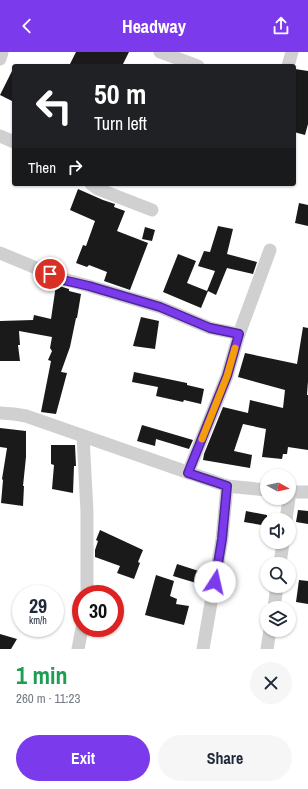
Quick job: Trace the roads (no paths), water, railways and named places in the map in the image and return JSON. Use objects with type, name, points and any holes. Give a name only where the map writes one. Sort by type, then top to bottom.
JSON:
[{"type":"street","points":[[0,59],[2,52]]},
{"type":"street","points":[[160,52],[193,64]]},
{"type":"street","points":[[289,64],[292,52]]},
{"type":"street","points":[[0,136],[12,141]]},
{"type":"street","points":[[94,186],[152,210]]},
{"type":"street","points":[[188,473],[227,376],[239,334],[270,250]]},
{"type":"street","points":[[0,253],[63,280],[160,307],[210,328],[239,334]]},
{"type":"street","points":[[0,413],[26,416],[227,486],[260,489]]},
{"type":"street","points":[[83,436],[87,512],[87,585]]},
{"type":"street","points":[[203,649],[222,539],[227,486]]},
{"type":"street","points":[[296,493],[308,492]]},
{"type":"street","points":[[78,649],[80,637]]},
{"type":"street","points":[[266,649],[269,637]]}]
